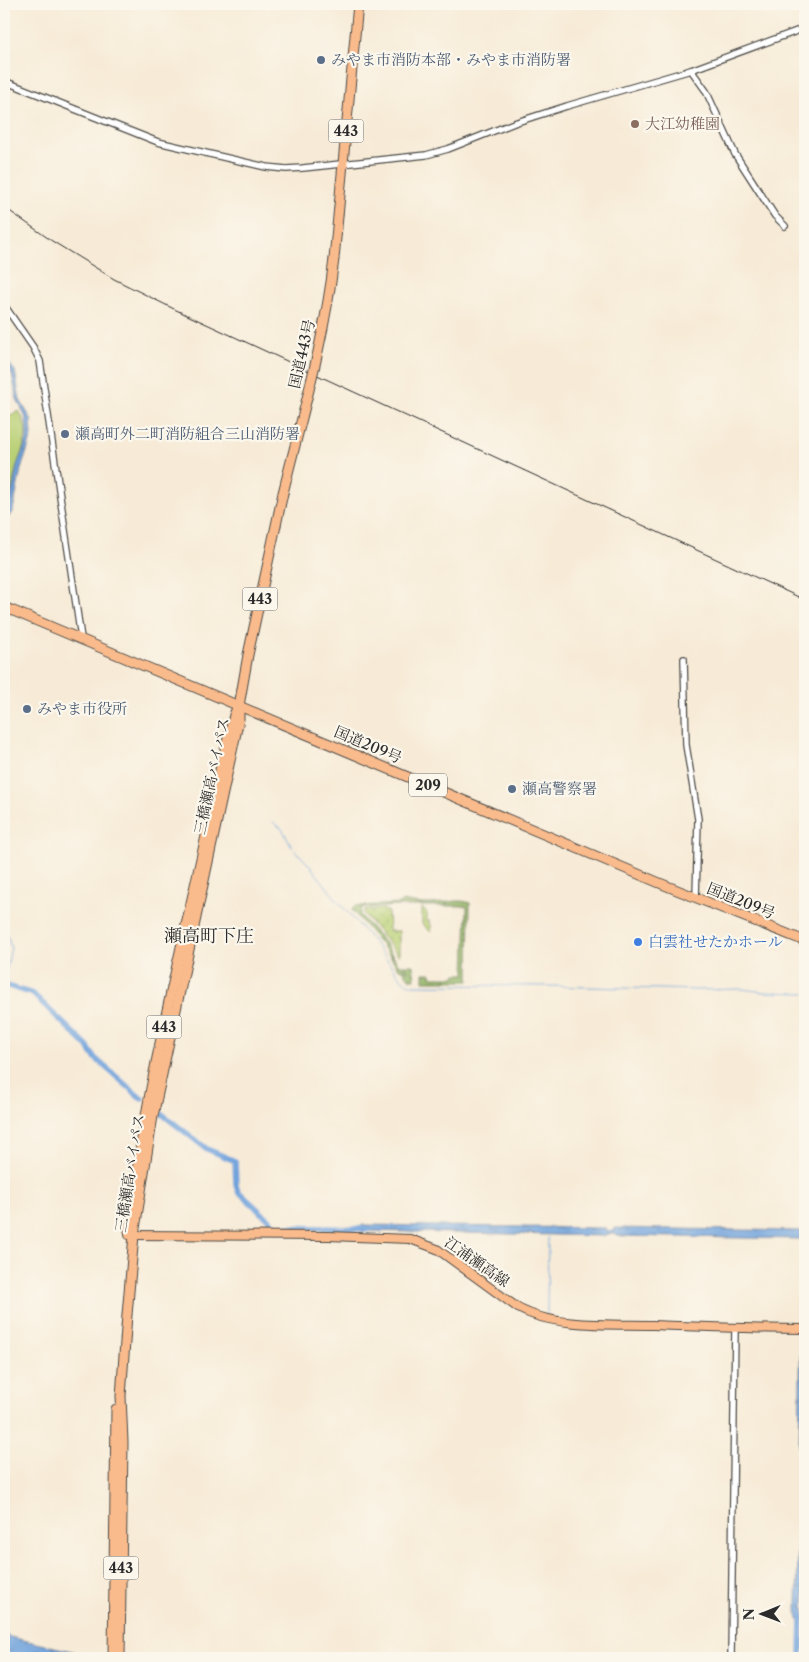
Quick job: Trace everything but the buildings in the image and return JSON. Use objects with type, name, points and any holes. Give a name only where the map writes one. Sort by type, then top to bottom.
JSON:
[{"type":"highway","name":"国道443号","points":[[239,706],[264,579],[324,322],[330,288],[358,4]]},
{"type":"highway","name":"国道209号","points":[[4,607],[696,898],[805,941]]},
{"type":"highway","name":"三橋瀬高バイパス","points":[[113,1658],[121,1396],[130,1276],[131,1235],[153,1116],[239,719],[239,706]]},
{"type":"highway","name":"三橋瀬高バイパス","points":[[119,1479],[120,1658]]},
{"type":"main road","name":"江浦瀬高線","points":[[131,1235],[410,1239],[437,1249],[518,1308],[542,1319],[572,1322],[803,1329]]},
{"type":"street","points":[[4,81],[158,142],[266,167],[286,169],[440,152],[514,123],[691,70],[805,28]]},
{"type":"street","points":[[691,70],[706,91],[735,154],[775,216],[785,226]]},
{"type":"street","points":[[4,305],[33,347],[40,361],[81,638]]},
{"type":"street","points":[[684,659],[686,745],[698,819],[696,898]]},
{"type":"street","points":[[731,1658],[735,1328]]},
{"type":"green space","points":[[19,411],[26,434],[9,501],[4,504],[4,418]]},
{"type":"green space","points":[[402,901],[427,904],[455,901],[470,903],[469,981],[424,981],[424,973],[431,973],[432,977],[455,977],[456,974],[465,974],[467,907],[400,906],[363,908],[361,910],[360,915],[384,942],[399,965],[413,965],[415,979],[410,979],[403,970],[399,969],[385,949],[352,910],[356,906],[399,904]]},
{"type":"green space","points":[[422,908],[427,913],[427,921],[430,921],[432,931],[422,924]]},
{"type":"green space","points":[[384,909],[388,911],[389,931],[399,931],[399,956],[363,913],[365,910]]},
{"type":"water","points":[[4,357],[15,371],[20,400],[31,419],[32,436],[21,469],[13,510],[4,525],[4,517],[10,505],[17,465],[27,440],[27,420],[17,399],[12,374]]},
{"type":"water","points":[[362,1225],[606,1228],[606,1230],[615,1231],[615,1228],[805,1231],[804,1619],[798,1620],[797,1610],[802,1239],[616,1236],[615,1234],[606,1234],[604,1236],[362,1232]]},
{"type":"water","points":[[4,1632],[10,1637],[103,1658],[4,1658]]},
{"type":"waterway","points":[[273,822],[282,829],[293,848],[373,941],[403,981],[412,985],[696,990],[742,989],[764,992],[805,993]]},
{"type":"waterway","points":[[4,924],[11,948],[5,977],[8,986]]},
{"type":"waterway","points":[[8,986],[33,994],[87,1046],[95,1058],[142,1099]]},
{"type":"waterway","points":[[162,1114],[207,1149],[235,1161],[238,1191],[277,1227],[369,1229]]},
{"type":"waterway","points":[[547,1314],[548,1238]]},
{"type":"waterway","points":[[801,1658],[802,1614]]},
{"type":"railway","points":[[4,207],[52,241],[114,279],[174,309],[805,600]]},
{"type":"place","name":"みやま市消防本部・みやま市消防署","points":[[321,60]]},
{"type":"place","name":"大江幼稚園","points":[[635,124]]},
{"type":"place","name":"瀬高町外二町消防組合三山消防署","points":[[65,434]]},
{"type":"place","name":"みやま市役所","points":[[27,709]]},
{"type":"place","name":"瀬高警察署","points":[[512,789]]},
{"type":"place","name":"白雲社せたかホール","points":[[638,942]]},
{"type":"district","name":"瀬高町下庄","points":[[209,936]]}]
